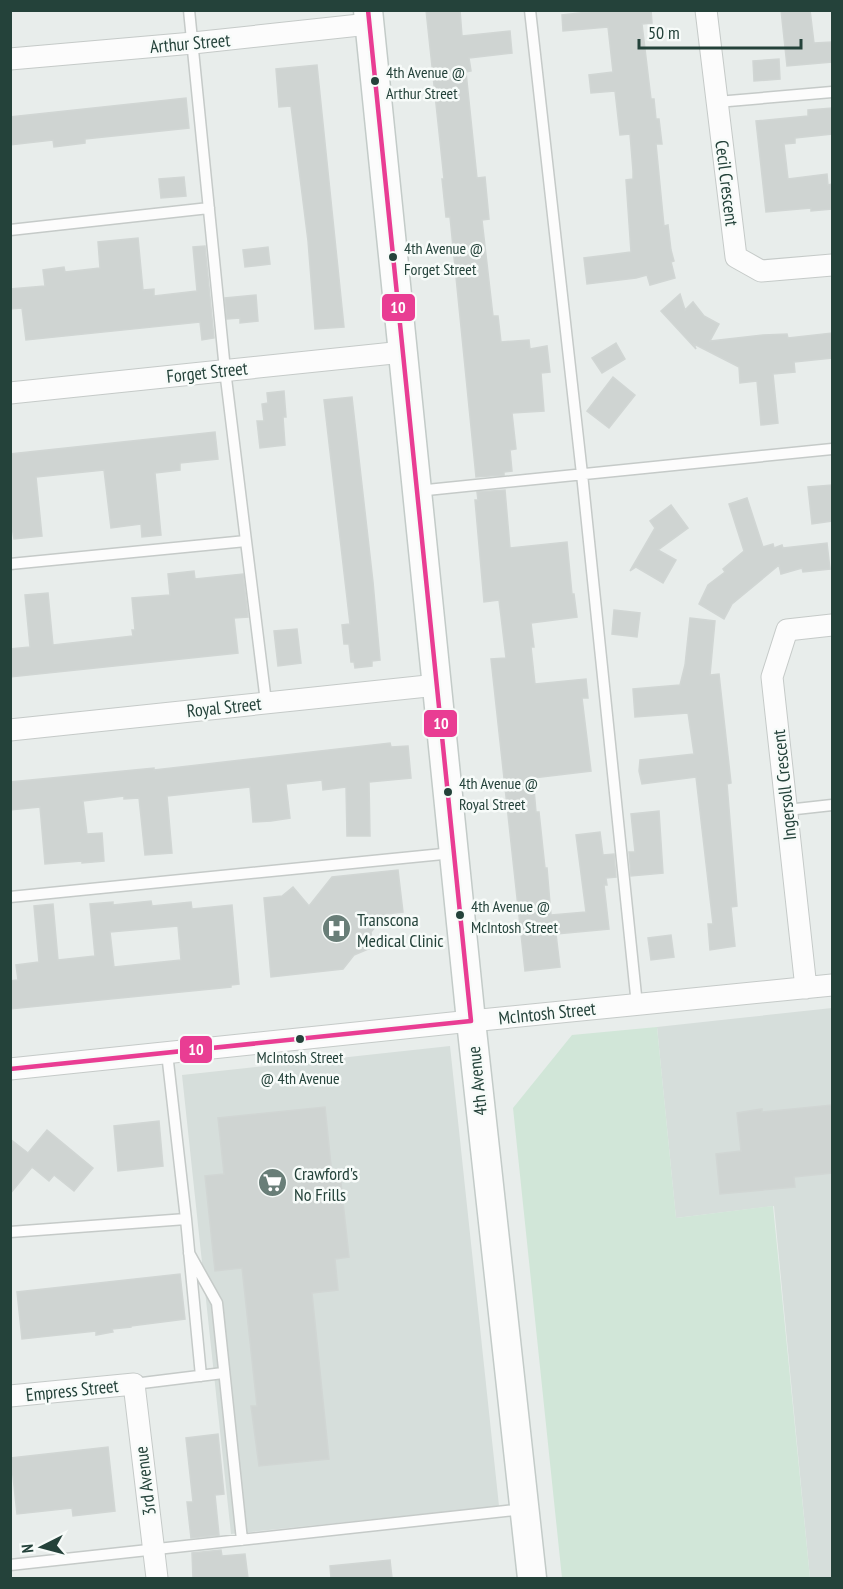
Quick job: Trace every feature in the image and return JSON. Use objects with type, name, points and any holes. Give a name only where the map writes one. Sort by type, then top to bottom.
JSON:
[{"type":"street","name":"Cecil Crescent","points":[[706,10],[736,257],[760,271],[832,265]]},
{"type":"street","name":"Arthur Street","points":[[10,59],[193,43],[368,17]]},
{"type":"street","name":"4th Avenue","points":[[368,17],[471,1021],[532,1578]]},
{"type":"street","name":"Forget Street","points":[[10,393],[403,352]]},
{"type":"street","name":"Ingersoll Crescent","points":[[806,988],[772,676],[787,630],[832,625]]},
{"type":"street","name":"Royal Street","points":[[10,730],[437,685]]},
{"type":"street","name":"McIntosh Street","points":[[10,1069],[832,985]]},
{"type":"street","name":"Empress Street","points":[[10,1396],[134,1383]]},
{"type":"street","name":"3rd Avenue","points":[[134,1383],[157,1578]]},
{"type":"lane","points":[[189,10],[225,370],[266,702]]},
{"type":"lane","points":[[530,10],[582,474],[637,1005]]},
{"type":"lane","points":[[717,102],[832,92]]},
{"type":"lane","points":[[10,230],[209,208]]},
{"type":"lane","points":[[417,491],[832,449]]},
{"type":"lane","points":[[10,564],[246,541]]},
{"type":"lane","points":[[787,810],[832,805]]},
{"type":"lane","points":[[10,897],[454,854]]},
{"type":"lane","points":[[167,1053],[201,1376]]},
{"type":"lane","points":[[10,1232],[186,1219]]},
{"type":"lane","points":[[189,1253],[217,1303],[242,1540]]},
{"type":"lane","points":[[134,1383],[224,1373]]},
{"type":"lane","points":[[10,1565],[524,1509]]},
{"type":"shaded area","points":[[832,1008],[832,1578],[810,1578],[774,1206],[676,1218],[657,1027]]},
{"type":"shaded area","points":[[450,1046],[499,1506],[231,1534],[182,1075]]},
{"type":"green space","points":[[657,1027],[676,1218],[773,1206],[810,1578],[562,1578],[513,1108],[572,1035]]},
{"type":"building","points":[[426,10],[460,10],[462,36],[510,31],[512,53],[469,58],[471,71],[466,72],[477,178],[485,177],[489,219],[482,220],[493,316],[498,316],[501,342],[529,340],[530,349],[547,346],[550,372],[541,373],[544,411],[512,413],[516,449],[510,450],[512,471],[504,472],[504,475],[476,477],[450,217],[446,217]]},
{"type":"building","points":[[606,10],[651,10],[652,23],[642,24],[651,99],[654,99],[656,119],[659,119],[662,144],[656,144],[664,226],[668,225],[674,261],[671,262],[675,278],[650,285],[647,275],[587,284],[584,258],[631,252],[626,180],[633,179],[630,134],[620,135],[615,91],[591,93],[589,75],[613,72],[608,27],[563,31],[562,15]]},
{"type":"building","points":[[781,10],[810,10],[814,43],[832,42],[832,62],[787,66]]},
{"type":"building","points":[[779,59],[780,79],[754,81],[753,61]]},
{"type":"building","points":[[317,65],[344,327],[315,329],[308,241],[291,106],[279,107],[276,69]]},
{"type":"building","points":[[186,98],[189,128],[85,139],[85,143],[54,147],[53,140],[10,145],[10,117]]},
{"type":"building","points":[[832,108],[832,134],[795,138],[795,143],[784,144],[788,179],[827,174],[828,185],[832,184],[832,209],[811,211],[811,208],[766,212],[756,121],[808,116],[808,110]]},
{"type":"building","points":[[184,177],[186,196],[161,198],[159,179]]},
{"type":"building","points":[[138,238],[143,290],[154,289],[154,296],[197,291],[193,247],[205,246],[214,338],[202,340],[200,322],[26,340],[22,308],[10,309],[10,289],[45,286],[43,270],[64,267],[65,272],[100,268],[98,242]]},
{"type":"building","points":[[268,247],[270,264],[245,267],[243,250]]},
{"type":"building","points":[[680,294],[685,310],[693,302],[704,316],[719,324],[710,341],[763,335],[787,334],[788,338],[832,333],[832,358],[794,362],[795,372],[773,374],[778,423],[761,425],[757,381],[740,383],[739,367],[694,344],[696,349],[661,311]]},
{"type":"building","points":[[256,295],[258,321],[240,323],[240,318],[227,319],[225,298]]},
{"type":"building","points":[[616,343],[625,359],[602,373],[592,358]]},
{"type":"building","points":[[613,377],[635,395],[609,428],[587,411]]},
{"type":"building","points":[[284,391],[285,445],[260,448],[257,421],[264,421],[262,404],[268,403],[267,393]]},
{"type":"building","points":[[352,397],[380,660],[372,661],[372,666],[355,668],[354,662],[351,662],[349,644],[344,644],[342,625],[350,624],[324,400]]},
{"type":"building","points":[[215,432],[218,459],[180,463],[180,470],[155,473],[161,535],[142,537],[141,524],[111,528],[104,470],[36,477],[42,536],[14,539],[10,514],[10,454]]},
{"type":"building","points":[[832,485],[832,521],[812,524],[808,487]]},
{"type":"building","points":[[505,490],[510,548],[567,542],[572,594],[574,594],[577,617],[531,623],[535,684],[586,679],[588,698],[582,698],[591,771],[533,778],[536,812],[539,812],[545,868],[547,868],[551,915],[586,912],[576,835],[600,832],[603,855],[614,854],[616,877],[606,878],[607,885],[604,885],[609,929],[556,934],[560,967],[525,971],[491,659],[506,658],[499,600],[484,602],[475,500],[478,500],[477,492]]},
{"type":"building","points":[[747,498],[763,547],[773,544],[774,548],[782,545],[783,548],[827,543],[830,569],[803,572],[802,568],[781,574],[779,565],[732,604],[724,619],[699,604],[708,585],[725,572],[723,569],[744,551],[729,504]]},
{"type":"building","points":[[671,505],[688,528],[658,550],[676,560],[663,583],[636,567],[630,571],[655,528],[650,521]]},
{"type":"building","points":[[194,571],[195,579],[243,574],[248,617],[234,618],[238,653],[10,677],[10,649],[30,647],[25,595],[48,593],[53,645],[133,636],[132,630],[135,630],[132,598],[170,595],[168,574]]},
{"type":"building","points":[[614,610],[640,613],[637,637],[612,634]]},
{"type":"building","points":[[690,618],[715,621],[710,675],[719,674],[731,783],[727,784],[737,906],[731,907],[735,946],[710,950],[708,924],[713,924],[696,777],[642,784],[639,771],[640,760],[694,754],[688,713],[635,717],[633,689],[680,685],[685,665]]},
{"type":"building","points":[[297,629],[301,663],[278,666],[274,631]]},
{"type":"building","points":[[390,743],[391,747],[408,746],[411,778],[369,782],[370,836],[347,836],[346,787],[323,790],[322,780],[286,784],[290,818],[271,821],[253,822],[250,787],[167,796],[172,853],[145,855],[139,798],[124,799],[124,796],[83,801],[87,834],[102,833],[104,861],[45,864],[40,807],[10,810],[10,782],[154,768],[154,770]]},
{"type":"building","points":[[659,811],[663,873],[631,876],[629,852],[635,852],[631,814]]},
{"type":"building","name":"Transcona Medical Clinic","points":[[398,870],[403,912],[386,914],[371,932],[373,947],[354,955],[343,969],[271,977],[264,898],[282,896],[293,887],[309,906],[332,877]]},
{"type":"building","points":[[151,901],[152,906],[191,902],[192,909],[232,905],[239,984],[231,985],[231,987],[10,1009],[10,981],[18,980],[16,965],[39,962],[34,906],[53,904],[58,960],[95,956],[90,904],[113,902],[113,905]],"holes":[[[178,926],[181,960],[114,967],[110,932]]]},
{"type":"building","points":[[671,935],[674,957],[651,960],[648,938]]},
{"type":"building","points":[[832,1105],[832,1173],[794,1177],[795,1187],[720,1194],[716,1154],[741,1151],[737,1113],[762,1109],[762,1112]]},
{"type":"building","points":[[325,1107],[332,1175],[340,1174],[349,1257],[335,1259],[338,1290],[312,1293],[329,1459],[259,1466],[251,1406],[257,1406],[242,1268],[215,1271],[205,1176],[224,1174],[218,1118]]},
{"type":"building","points":[[159,1121],[163,1166],[118,1171],[114,1126]]},
{"type":"building","points":[[47,1130],[93,1168],[74,1191],[54,1175],[49,1181],[32,1167],[10,1194],[10,1139],[28,1153]]},
{"type":"building","points":[[180,1274],[185,1319],[112,1329],[113,1332],[96,1335],[96,1331],[22,1339],[17,1292]]},
{"type":"building","points":[[218,1434],[224,1494],[215,1495],[219,1535],[191,1538],[187,1502],[193,1502],[186,1438]]},
{"type":"building","points":[[108,1447],[115,1511],[73,1516],[72,1508],[17,1514],[11,1458]]},
{"type":"building","points":[[221,1550],[222,1556],[245,1554],[248,1578],[193,1578],[192,1553]]},
{"type":"building","points":[[390,1560],[392,1578],[331,1578],[330,1566]]},
{"type":"transit line","name":"10","points":[[368,10],[471,1021]]},
{"type":"transit line","name":"10","points":[[10,1069],[471,1021]]},
{"type":"place","name":"4th Avenue @ Arthur Street","points":[[375,81]]},
{"type":"place","name":"4th Avenue @ Forget Street","points":[[393,257]]},
{"type":"place","name":"4th Avenue @ Royal Street","points":[[448,792]]},
{"type":"place","name":"4th Avenue @ McIntosh Street","points":[[460,915]]},
{"type":"place","name":"Transcona Medical Clinic","points":[[336,929]]},
{"type":"place","name":"McIntosh Street @ 4th Avenue","points":[[300,1039]]},
{"type":"place","name":"Crawford's No Frills","points":[[273,1183]]}]
